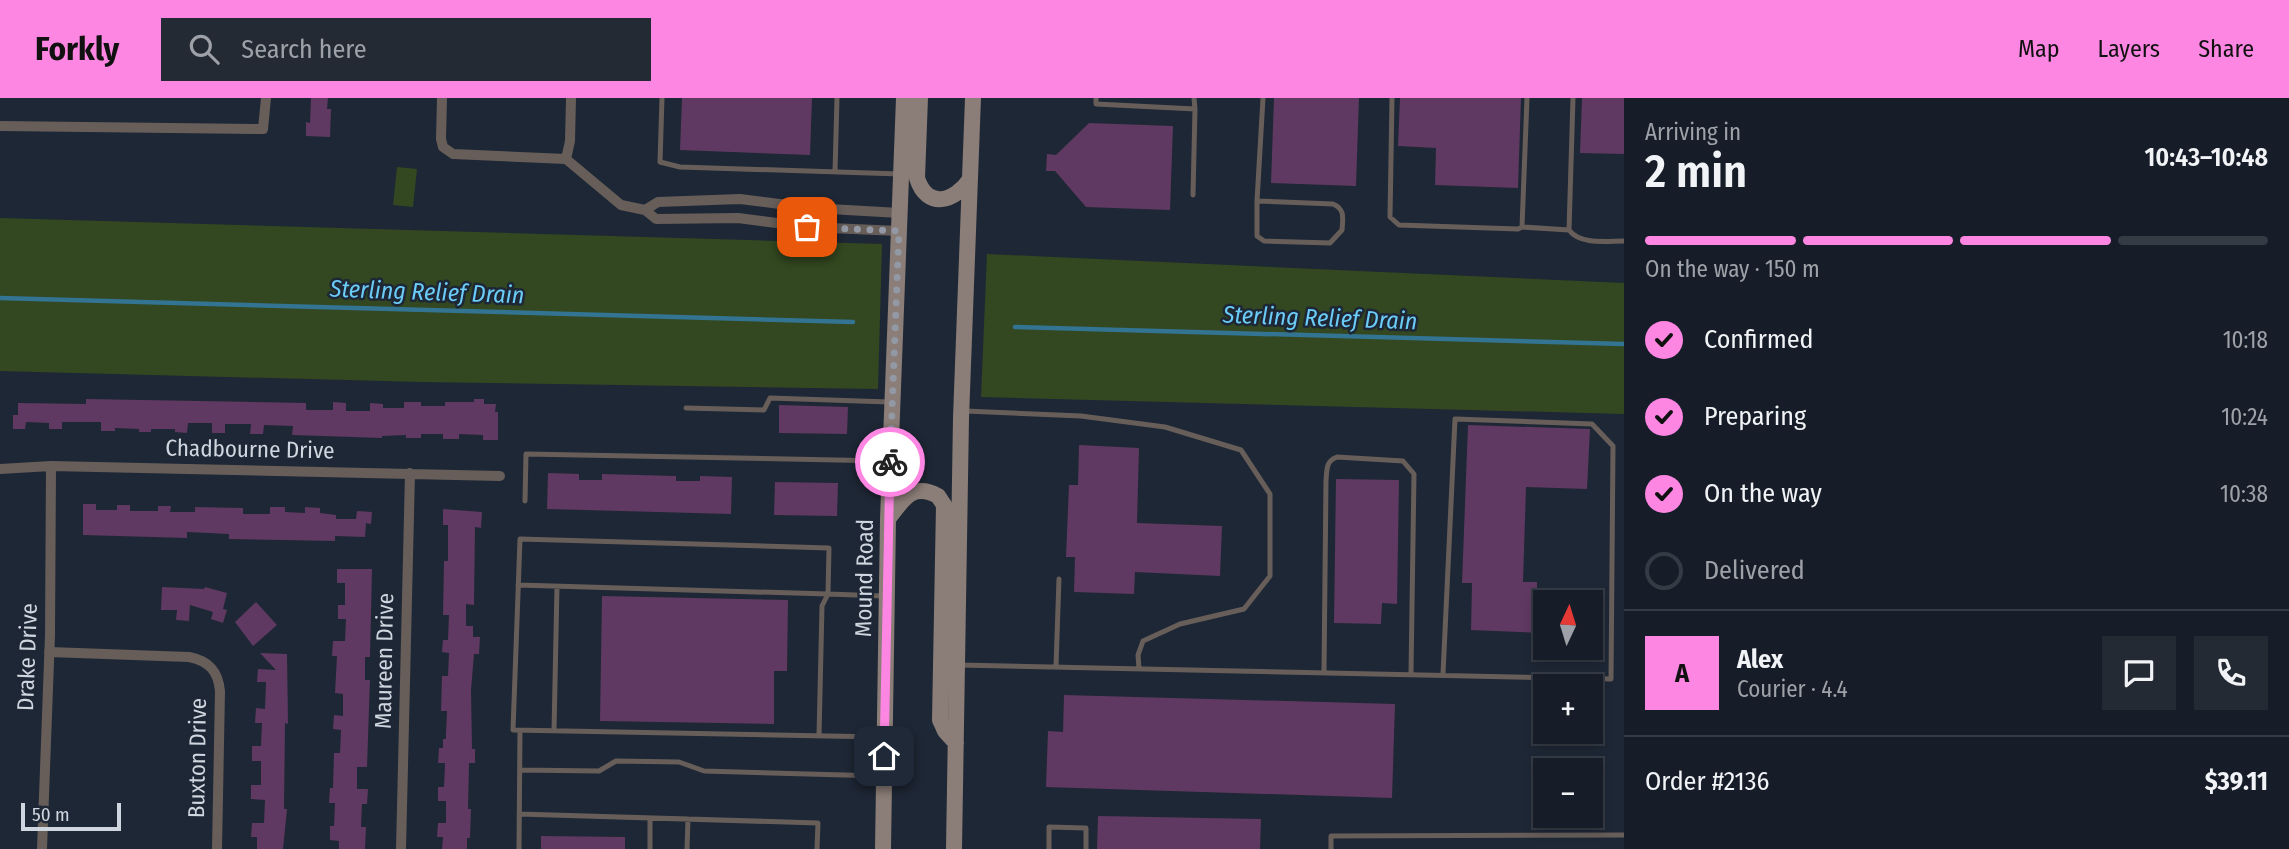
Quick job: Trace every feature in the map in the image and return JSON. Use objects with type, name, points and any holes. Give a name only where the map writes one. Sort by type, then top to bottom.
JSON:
[{"type":"main road","name":"Mound Road","points":[[883,849],[892,402],[900,213],[910,175],[904,98]]},
{"type":"main road","points":[[920,98],[910,175],[924,192],[942,199],[955,196],[970,178]]},
{"type":"main road","points":[[954,849],[961,411],[973,98]]},
{"type":"main road","points":[[888,519],[912,492],[921,490],[939,496],[944,505],[940,720],[945,731],[956,743]]},
{"type":"street","points":[[0,126],[262,129],[266,98]]},
{"type":"street","points":[[442,98],[441,139],[443,147],[453,154],[566,159],[621,205],[645,210],[656,219],[738,218],[807,227],[899,231]]},
{"type":"street","points":[[566,159],[570,141],[571,98]]},
{"type":"street","points":[[645,210],[658,202],[740,199],[811,208],[900,213]]},
{"type":"street","name":"Chadbourne Drive","points":[[0,469],[51,466],[500,475]]},
{"type":"street","name":"Drake Drive","points":[[42,849],[49,652],[51,466]]},
{"type":"street","name":"Maureen Drive","points":[[401,849],[410,474]]},
{"type":"street","name":"Buxton Drive","points":[[49,652],[189,657],[210,665],[216,673],[220,691],[217,849]]},
{"type":"lane","points":[[662,98],[660,162],[680,167],[910,175]]},
{"type":"lane","points":[[835,172],[837,98]]},
{"type":"lane","points":[[1096,98],[1096,104],[1195,109]]},
{"type":"lane","points":[[1193,195],[1195,98]]},
{"type":"lane","points":[[1257,201],[1333,204],[1343,211],[1342,230],[1330,243],[1264,241],[1257,236],[1257,201],[1263,98]]},
{"type":"lane","points":[[1392,98],[1390,217],[1399,225],[1569,230]]},
{"type":"lane","points":[[1522,227],[1527,98]]},
{"type":"lane","points":[[1573,98],[1569,230],[1582,239],[1624,242]]},
{"type":"lane","points":[[778,223],[781,204]]},
{"type":"lane","points":[[686,408],[764,410],[770,398],[892,402]]},
{"type":"lane","points":[[961,411],[1081,416],[1165,426],[1241,450],[1270,494],[1270,576],[1244,609],[1181,624],[1143,641],[1138,654],[1139,668]]},
{"type":"lane","points":[[958,665],[1611,679],[1613,446],[1592,424],[1455,419],[1443,674]]},
{"type":"lane","points":[[525,501],[526,454],[890,461]]},
{"type":"lane","points":[[1324,672],[1326,480],[1328,464],[1331,459],[1337,457],[1403,461],[1414,474],[1411,673]]},
{"type":"lane","points":[[819,736],[822,607],[828,594],[829,548],[520,539],[513,730],[554,731],[819,736],[884,737]]},
{"type":"lane","points":[[1056,666],[1059,579]]},
{"type":"lane","points":[[518,585],[886,596]]},
{"type":"lane","points":[[554,731],[557,586]]},
{"type":"lane","points":[[519,849],[520,730]]},
{"type":"lane","points":[[520,770],[599,771],[616,761],[679,762],[704,771],[884,776]]},
{"type":"lane","points":[[519,814],[818,823],[817,849]]},
{"type":"lane","points":[[650,818],[650,849]]},
{"type":"lane","points":[[687,849],[688,819]]},
{"type":"lane","points":[[1049,849],[1049,827],[1086,828],[1086,849]]},
{"type":"lane","points":[[1331,849],[1331,836],[1624,835]]},
{"type":"green space","points":[[397,167],[417,169],[413,207],[393,205]]},
{"type":"green space","name":"Sterling Relief Drain","points":[[0,218],[882,244],[878,389],[422,382],[0,371]]},
{"type":"green space","name":"Sterling Relief Drain","points":[[987,254],[1624,283],[1624,414],[981,397]]},
{"type":"building","points":[[311,98],[328,98],[327,109],[331,109],[330,137],[306,136],[306,122],[310,123]]},
{"type":"building","points":[[682,98],[812,98],[810,155],[680,150]]},
{"type":"building","points":[[1274,98],[1359,98],[1356,186],[1271,183]]},
{"type":"building","points":[[1400,98],[1521,98],[1518,188],[1435,185],[1436,148],[1398,146]]},
{"type":"building","points":[[1582,98],[1624,98],[1624,154],[1580,153]]},
{"type":"building","points":[[1089,123],[1173,126],[1170,210],[1086,207],[1055,171],[1046,171],[1047,154],[1056,155]]},
{"type":"building","points":[[86,399],[306,403],[306,410],[333,410],[333,402],[346,403],[346,411],[370,411],[370,403],[383,404],[383,408],[404,408],[404,402],[421,402],[421,406],[445,406],[445,402],[474,402],[474,399],[484,399],[484,404],[496,404],[498,440],[483,440],[483,435],[459,434],[459,439],[443,439],[443,434],[421,434],[421,438],[406,438],[406,435],[382,438],[292,435],[293,426],[264,425],[263,434],[250,434],[251,424],[225,424],[225,433],[212,433],[212,423],[188,423],[187,433],[175,432],[175,429],[139,432],[139,429],[115,428],[115,431],[101,431],[101,422],[62,422],[62,429],[49,429],[49,423],[26,422],[25,429],[13,429],[13,415],[18,415],[18,403],[86,404]]},
{"type":"building","points":[[779,405],[848,407],[847,434],[779,433]]},
{"type":"building","points":[[1468,425],[1590,429],[1587,489],[1526,487],[1523,582],[1537,582],[1537,590],[1533,590],[1533,633],[1471,630],[1472,583],[1462,583]]},
{"type":"building","points":[[1079,445],[1139,448],[1137,523],[1222,526],[1220,576],[1135,572],[1134,594],[1074,592],[1075,557],[1066,557],[1069,485],[1078,485]]},
{"type":"building","points":[[548,473],[579,474],[579,480],[602,480],[602,474],[676,476],[676,481],[700,481],[700,476],[732,477],[731,514],[547,509]]},
{"type":"building","points":[[1336,479],[1399,480],[1397,604],[1382,603],[1381,624],[1334,623]]},
{"type":"building","points":[[775,482],[838,483],[837,516],[774,515]]},
{"type":"building","points":[[83,504],[96,504],[96,510],[117,510],[117,505],[130,505],[130,511],[158,511],[158,506],[171,506],[170,512],[195,512],[195,507],[243,508],[243,514],[270,514],[270,507],[285,507],[285,512],[305,513],[305,507],[320,508],[320,513],[336,515],[336,519],[356,519],[357,511],[372,512],[371,524],[366,523],[365,537],[335,536],[335,541],[229,539],[229,534],[187,532],[187,538],[83,535]]},
{"type":"building","points":[[443,509],[482,512],[481,528],[475,527],[474,605],[466,604],[466,626],[473,626],[473,637],[480,637],[479,654],[474,654],[471,690],[472,749],[475,749],[475,763],[469,763],[468,809],[471,809],[467,849],[442,849],[443,837],[437,837],[438,823],[446,823],[446,801],[438,801],[438,787],[444,787],[445,763],[438,763],[439,748],[443,748],[443,739],[446,739],[447,711],[441,711],[442,676],[448,676],[449,653],[442,652],[443,640],[448,640],[449,615],[443,615],[448,525],[443,525]]},
{"type":"building","points":[[337,569],[372,569],[370,657],[365,657],[365,680],[370,680],[367,767],[357,767],[357,789],[368,789],[367,804],[362,804],[361,827],[366,827],[365,849],[339,849],[339,841],[330,840],[335,803],[329,803],[330,788],[333,788],[334,753],[340,753],[341,730],[333,729],[334,715],[343,716],[343,694],[335,693],[337,656],[332,656],[333,641],[345,641],[346,619],[338,619],[338,605],[345,605],[345,583],[337,583]]},
{"type":"building","points":[[162,587],[205,587],[227,593],[223,609],[227,610],[223,623],[211,619],[213,612],[190,605],[189,621],[176,620],[177,610],[161,610]]},
{"type":"building","points":[[602,596],[788,600],[787,671],[774,671],[774,724],[600,721]]},
{"type":"building","points":[[256,602],[277,625],[253,646],[235,622]]},
{"type":"building","points":[[260,653],[287,654],[288,724],[285,723],[284,809],[287,809],[283,849],[257,849],[257,837],[251,837],[252,823],[264,823],[265,800],[251,799],[251,785],[261,785],[261,761],[252,761],[252,746],[261,746],[262,723],[255,723],[256,708],[265,709],[266,682],[257,682],[258,669],[276,670]]},
{"type":"building","points":[[1064,695],[1395,704],[1392,798],[1046,787],[1048,731],[1063,732]]},
{"type":"building","points":[[1098,816],[1261,819],[1260,849],[1097,849]]},
{"type":"building","points":[[541,836],[625,837],[625,849],[541,849]]},
{"type":"waterway","name":"Sterling Relief Drain","points":[[0,298],[853,322]]},
{"type":"waterway","name":"Sterling Relief Drain","points":[[1015,327],[1624,344]]},
{"type":"way so far","points":[[807,227],[899,231],[890,462]]},
{"type":"route","points":[[884,756],[890,462]]}]
